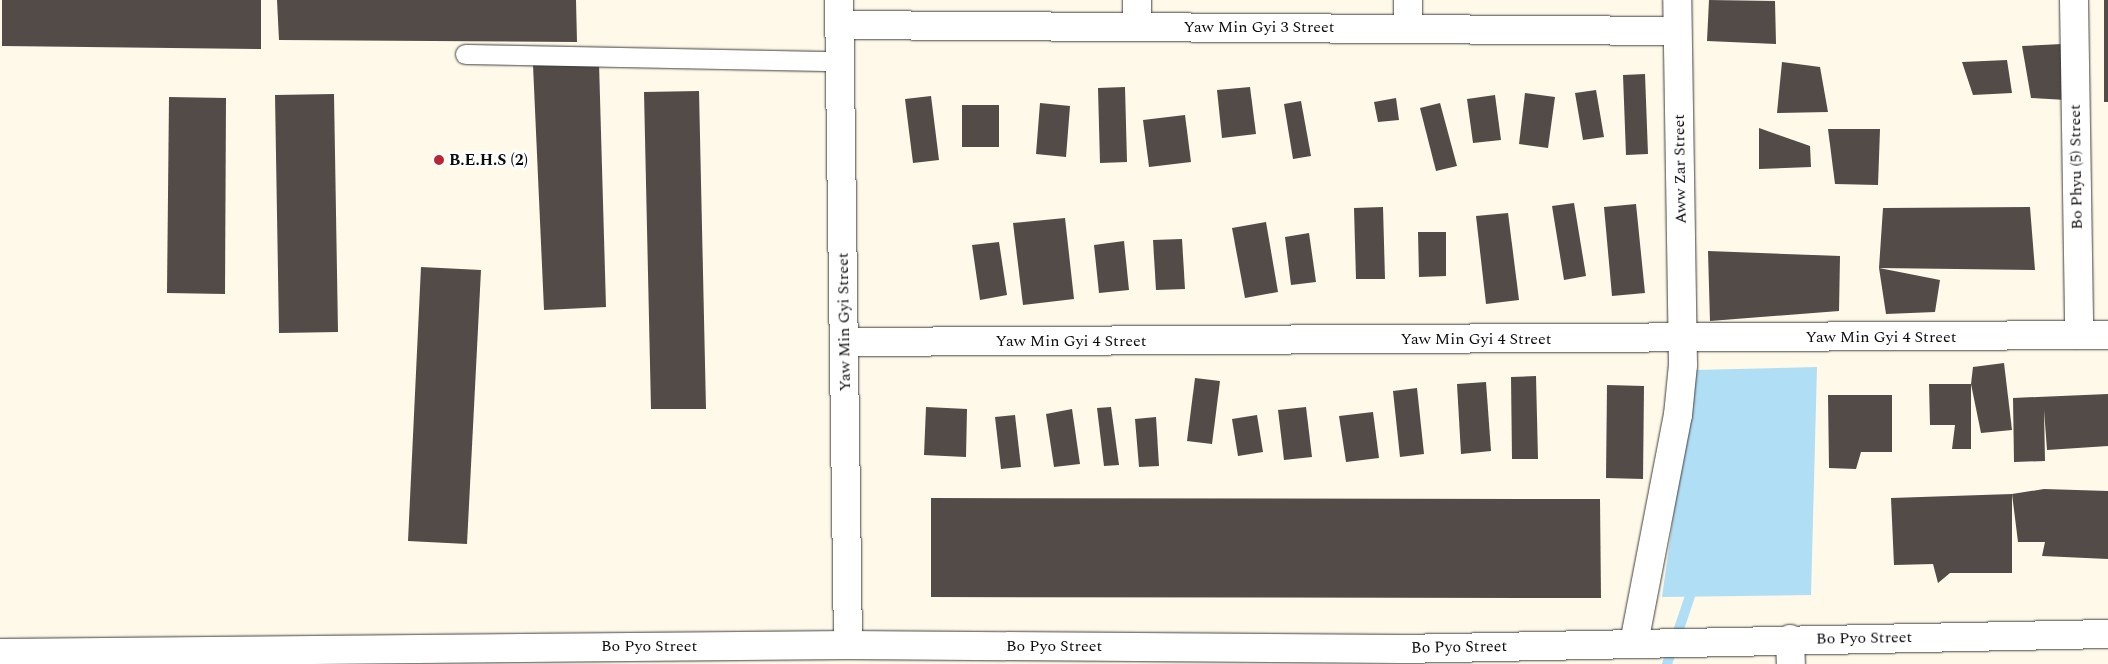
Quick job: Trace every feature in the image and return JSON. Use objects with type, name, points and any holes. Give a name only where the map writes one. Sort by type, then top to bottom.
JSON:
[{"type":"street","points":[[1137,0],[1137,27]]},
{"type":"street","points":[[1408,0],[1408,28]]},
{"type":"street","name":"Aww Zar Street","points":[[1634,643],[1679,408],[1684,338],[1676,0]]},
{"type":"street","name":"Bo Phyu (5) Street","points":[[2074,0],[2079,335]]},
{"type":"street","name":"Yaw Min Gyi 3 Street","points":[[840,12],[1137,27],[1677,31]]},
{"type":"street","name":"Yaw Min Gyi Street","points":[[840,12],[848,645]]},
{"type":"street","name":"Yaw Min Gyi 4 Street","points":[[844,342],[2108,335]]},
{"type":"street","name":"Bo Pyo Street","points":[[0,653],[597,655],[848,645],[1402,656],[1634,643],[1791,652],[2108,634]]},
{"type":"lane","points":[[465,54],[840,61]]},
{"type":"water","points":[[1817,367],[1811,595],[1662,597],[1694,370]]},
{"type":"building","points":[[2,0],[261,0],[261,49],[2,46]]},
{"type":"building","points":[[277,0],[576,0],[577,42],[279,40]]},
{"type":"building","points":[[1709,0],[1775,1],[1776,44],[1707,41]]},
{"type":"building","points":[[2104,0],[2108,0],[2108,102],[2104,102]]},
{"type":"building","points":[[2062,44],[2066,100],[2031,98],[2022,46]]},
{"type":"building","points":[[2007,60],[2012,93],[1973,95],[1962,62]]},
{"type":"building","points":[[1782,62],[1820,67],[1828,112],[1777,113]]},
{"type":"building","points":[[599,63],[606,307],[544,310],[533,65]]},
{"type":"building","points":[[1645,74],[1648,154],[1626,155],[1623,75]]},
{"type":"building","points":[[1125,87],[1127,162],[1100,163],[1098,88]]},
{"type":"building","points":[[1250,87],[1256,134],[1222,138],[1217,90]]},
{"type":"building","points":[[1596,90],[1604,137],[1583,140],[1575,93]]},
{"type":"building","points":[[699,91],[706,409],[651,409],[644,92]]},
{"type":"building","points":[[1525,93],[1555,97],[1548,148],[1519,144]]},
{"type":"building","points":[[334,94],[338,332],[279,333],[275,95]]},
{"type":"building","points":[[1495,95],[1501,140],[1473,143],[1467,99]]},
{"type":"building","points":[[931,96],[939,160],[913,163],[905,99]]},
{"type":"building","points":[[169,97],[226,98],[225,294],[167,293]]},
{"type":"building","points":[[1396,98],[1399,120],[1378,122],[1374,102]]},
{"type":"building","points":[[1301,101],[1311,156],[1293,159],[1284,104]]},
{"type":"building","points":[[1040,103],[1070,106],[1066,157],[1036,154]]},
{"type":"building","points":[[1440,103],[1457,166],[1436,171],[1420,108]]},
{"type":"building","points":[[962,105],[999,105],[999,147],[962,147]]},
{"type":"building","points":[[1185,115],[1191,162],[1149,167],[1143,120]]},
{"type":"building","points":[[1759,128],[1810,146],[1811,167],[1759,169]]},
{"type":"building","points":[[1828,129],[1880,129],[1878,185],[1835,184]]},
{"type":"building","points":[[1574,203],[1586,276],[1564,280],[1552,206]]},
{"type":"building","points":[[1636,204],[1645,293],[1612,296],[1604,207]]},
{"type":"building","points":[[1383,207],[1385,279],[1356,279],[1354,208]]},
{"type":"building","points":[[2030,207],[2035,270],[1879,268],[1883,208]]},
{"type":"building","points":[[1508,213],[1519,300],[1486,304],[1476,216]]},
{"type":"building","points":[[1065,218],[1074,299],[1023,305],[1013,223]]},
{"type":"building","points":[[1266,222],[1278,292],[1245,298],[1232,228]]},
{"type":"building","points":[[1418,232],[1446,232],[1446,276],[1419,277]]},
{"type":"building","points":[[1309,233],[1316,282],[1291,285],[1285,237]]},
{"type":"building","points":[[1182,239],[1185,289],[1156,290],[1153,240]]},
{"type":"building","points":[[1124,241],[1129,290],[1099,293],[1094,245]]},
{"type":"building","points":[[999,242],[1007,295],[980,300],[972,245]]},
{"type":"building","points":[[1708,251],[1840,256],[1839,311],[1710,321]]},
{"type":"building","points":[[421,267],[481,270],[467,544],[408,541]]},
{"type":"building","points":[[1879,268],[1940,280],[1935,312],[1886,314]]},
{"type":"building","points":[[2004,363],[2012,430],[1981,433],[1971,384],[1973,367]]},
{"type":"building","points":[[1536,376],[1538,459],[1512,459],[1511,377]]},
{"type":"building","points":[[1195,378],[1220,381],[1212,444],[1187,441]]},
{"type":"building","points":[[1486,382],[1491,451],[1461,454],[1457,384]]},
{"type":"building","points":[[1929,384],[1971,384],[1971,449],[1952,449],[1955,425],[1930,425]]},
{"type":"building","points":[[1607,385],[1644,386],[1643,479],[1606,478]]},
{"type":"building","points":[[1417,388],[1424,454],[1400,457],[1393,391]]},
{"type":"building","points":[[2108,394],[2108,446],[2047,450],[2044,410],[2045,461],[2014,462],[2013,398]]},
{"type":"building","points":[[1828,395],[1892,395],[1892,452],[1861,452],[1856,469],[1829,468]]},
{"type":"building","points":[[926,407],[967,409],[966,457],[924,455]]},
{"type":"building","points":[[1111,407],[1119,465],[1104,466],[1097,408]]},
{"type":"building","points":[[1306,407],[1312,457],[1284,460],[1278,410]]},
{"type":"building","points":[[1072,409],[1080,464],[1054,467],[1046,414]]},
{"type":"building","points":[[1373,412],[1379,458],[1346,462],[1339,416]]},
{"type":"building","points":[[1015,415],[1021,467],[1001,469],[995,417]]},
{"type":"building","points":[[1257,415],[1263,452],[1238,456],[1232,419]]},
{"type":"building","points":[[1156,417],[1159,466],[1139,467],[1135,419]]},
{"type":"building","points":[[2044,489],[2108,491],[2108,559],[2042,556],[2045,542],[2018,542],[2012,494]]},
{"type":"building","points":[[2012,494],[2012,573],[1950,573],[1938,583],[1933,564],[1894,565],[1891,498]]},
{"type":"building","points":[[931,498],[1600,499],[1601,598],[931,597]]},
{"type":"waterway","points":[[1667,664],[1690,596]]},
{"type":"place","name":"B.E.H.S (2)","points":[[439,160]]}]
